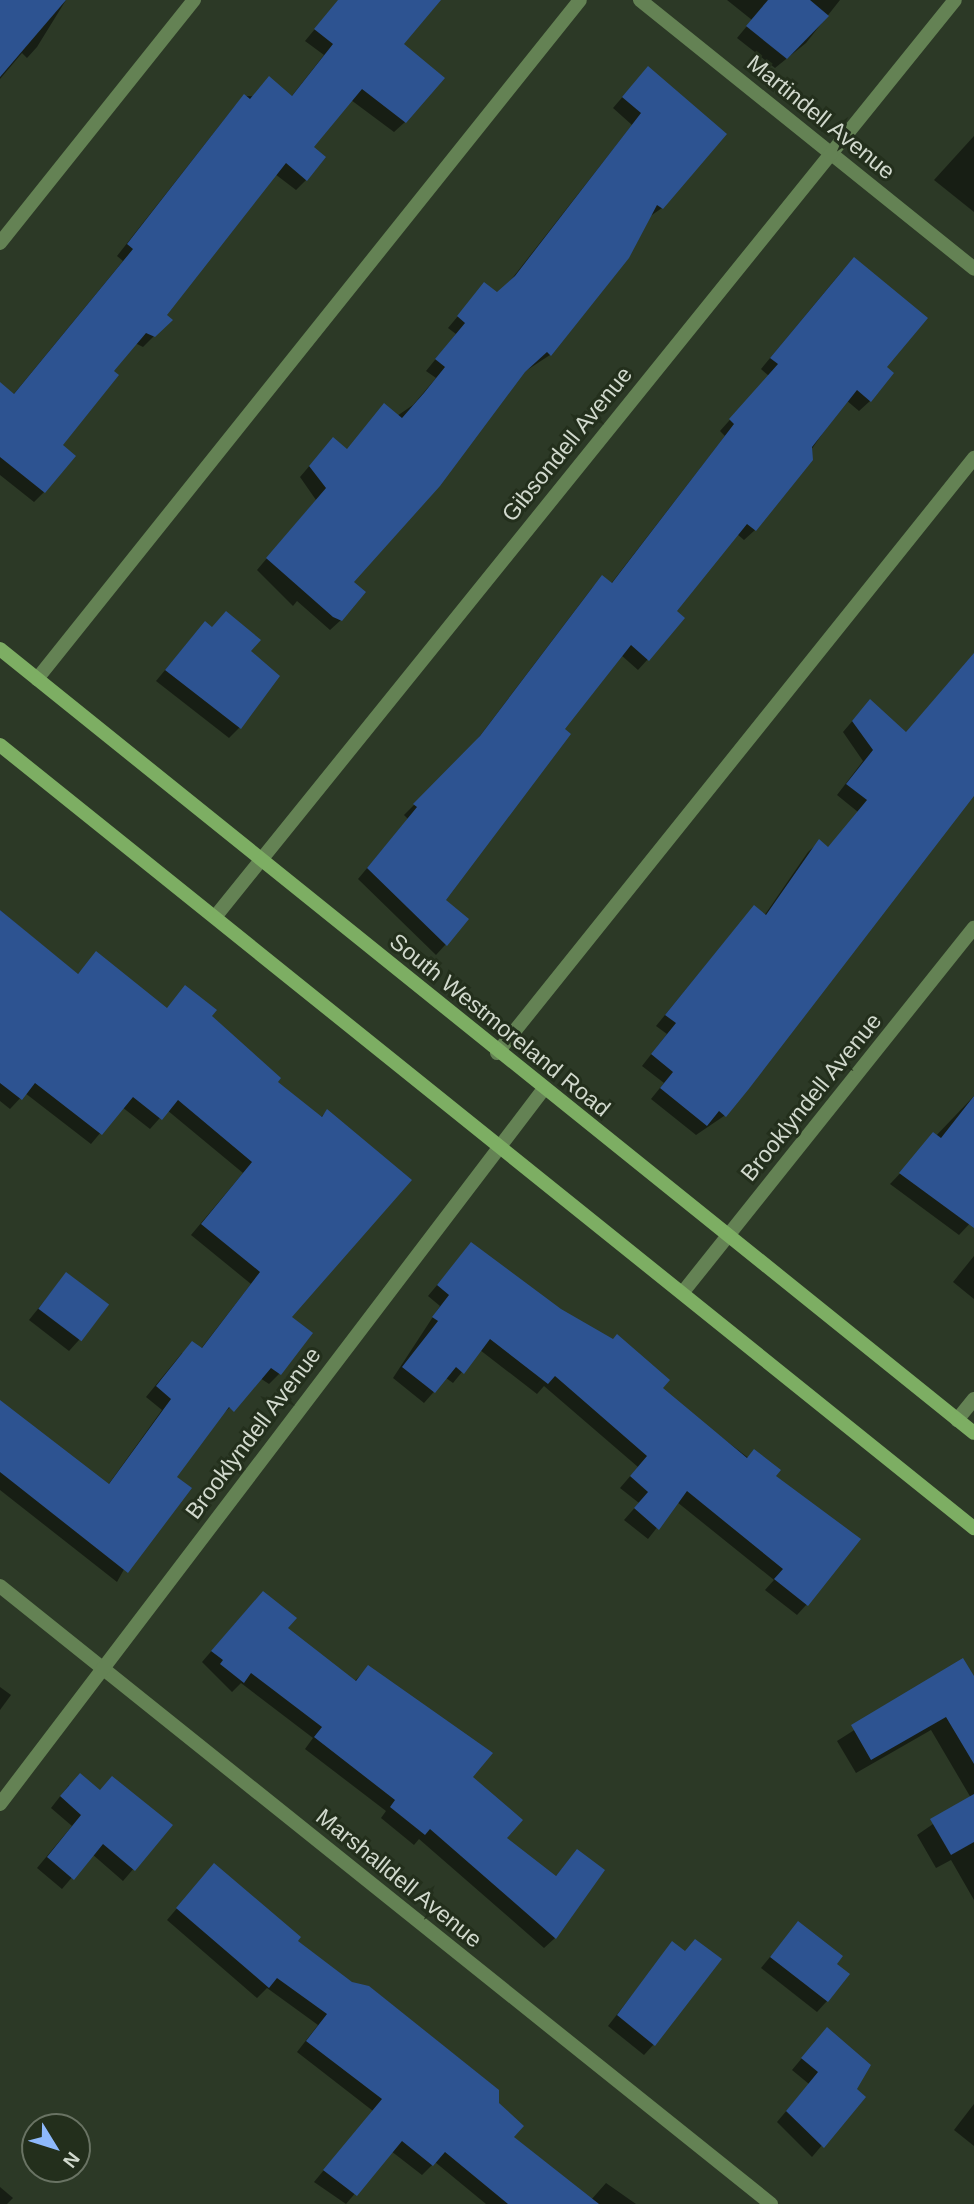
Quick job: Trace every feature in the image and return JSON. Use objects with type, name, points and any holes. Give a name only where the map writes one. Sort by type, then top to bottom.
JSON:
[{"type":"main road","name":"South Westmoreland Road","points":[[0,649],[726,1238],[974,1433]]},
{"type":"main road","points":[[0,745],[974,1528]]},
{"type":"street","points":[[0,243],[194,0]]},
{"type":"street","points":[[37,679],[580,0]]},
{"type":"street","name":"Martindell Avenue","points":[[640,0],[974,269]]},
{"type":"street","name":"Gibsondell Avenue","points":[[215,917],[955,0]]},
{"type":"street","points":[[497,1053],[974,458]]},
{"type":"street","name":"Brooklyndell Avenue","points":[[683,1292],[974,929]]},
{"type":"street","name":"Brooklyndell Avenue","points":[[0,1804],[543,1090]]},
{"type":"street","points":[[957,1420],[974,1399]]},
{"type":"street","name":"Marshalldell Avenue","points":[[0,1586],[771,2204]]},
{"type":"building","points":[[0,0],[66,0],[0,77]]},
{"type":"building","points":[[338,0],[441,0],[404,44],[445,78],[406,123],[362,89],[314,147],[326,157],[307,181],[286,163],[167,315],[173,320],[155,337],[146,333],[114,371],[119,375],[63,445],[76,456],[45,493],[0,457],[0,382],[14,394],[133,249],[127,244],[244,94],[250,99],[269,76],[292,96],[333,44],[314,29]]},
{"type":"building","points":[[768,0],[810,0],[829,16],[787,59],[746,26]]},
{"type":"building","points":[[648,66],[727,134],[663,209],[657,205],[629,258],[551,356],[547,352],[525,372],[440,486],[354,582],[366,592],[342,621],[333,617],[266,558],[326,488],[309,466],[333,437],[347,449],[384,403],[402,418],[424,393],[445,367],[435,359],[465,323],[457,316],[484,282],[497,292],[515,276],[641,113],[622,97]]},
{"type":"building","points":[[854,257],[928,318],[887,367],[894,373],[871,402],[857,390],[812,447],[813,460],[756,531],[747,524],[677,611],[685,618],[649,661],[631,645],[565,729],[571,734],[446,900],[469,919],[447,946],[367,868],[417,807],[413,804],[480,736],[602,575],[612,583],[734,424],[729,419],[778,364],[770,358]]},
{"type":"building","points":[[226,611],[261,640],[251,651],[280,676],[241,729],[165,670],[205,621],[212,627]]},
{"type":"building","points":[[974,653],[974,796],[748,1090],[726,1117],[719,1111],[707,1126],[660,1088],[673,1072],[651,1054],[676,1023],[665,1015],[754,905],[766,915],[819,839],[828,847],[867,800],[846,784],[873,750],[852,721],[870,699],[906,732]]},
{"type":"building","points":[[0,910],[78,974],[96,951],[167,1008],[185,985],[217,1010],[212,1016],[281,1078],[278,1082],[322,1117],[327,1109],[412,1180],[292,1317],[313,1333],[281,1375],[271,1368],[234,1412],[229,1407],[177,1477],[192,1488],[128,1573],[0,1472],[0,1400],[109,1484],[171,1399],[156,1386],[192,1341],[202,1348],[260,1272],[201,1224],[252,1162],[178,1100],[162,1120],[133,1097],[102,1135],[35,1083],[22,1100],[0,1083]]},
{"type":"building","points":[[974,1096],[974,1228],[899,1173],[933,1132],[941,1138]]},
{"type":"building","points":[[471,1242],[561,1309],[613,1339],[617,1334],[670,1380],[663,1388],[747,1458],[754,1449],[781,1470],[776,1476],[861,1539],[808,1606],[774,1579],[783,1569],[687,1491],[659,1530],[634,1508],[648,1492],[630,1476],[647,1456],[555,1376],[548,1384],[490,1339],[464,1374],[456,1367],[435,1393],[402,1367],[438,1321],[432,1317],[449,1295],[437,1285]]},
{"type":"building","points":[[66,1272],[109,1304],[81,1341],[38,1309]]},
{"type":"building","points":[[263,1591],[297,1618],[288,1628],[356,1681],[368,1665],[493,1753],[473,1777],[523,1820],[507,1838],[556,1876],[577,1849],[605,1870],[556,1939],[430,1829],[425,1835],[390,1807],[395,1800],[314,1737],[322,1727],[251,1673],[244,1683],[220,1664],[223,1660],[211,1651]]},
{"type":"building","points":[[963,1658],[974,1676],[974,1764],[946,1717],[871,1760],[851,1725]]},
{"type":"building","points":[[80,1773],[100,1790],[112,1776],[173,1825],[135,1871],[103,1844],[74,1880],[47,1857],[81,1815],[60,1796]]},
{"type":"building","points":[[974,1794],[974,1842],[951,1855],[930,1819]]},
{"type":"building","points":[[214,1863],[301,1937],[298,1941],[352,1982],[369,1986],[499,2090],[499,2103],[524,2126],[514,2137],[599,2204],[508,2204],[445,2152],[433,2166],[402,2141],[357,2196],[323,2170],[382,2099],[306,2041],[327,2014],[277,1978],[269,1988],[176,1908]]},
{"type":"building","points":[[798,1921],[843,1956],[837,1964],[850,1974],[828,2002],[770,1957]]},
{"type":"building","points":[[695,1939],[722,1959],[655,2046],[617,2015],[672,1941],[685,1951]]},
{"type":"building","points":[[827,2027],[871,2065],[857,2089],[866,2097],[824,2148],[786,2111],[818,2072],[801,2058]]}]
